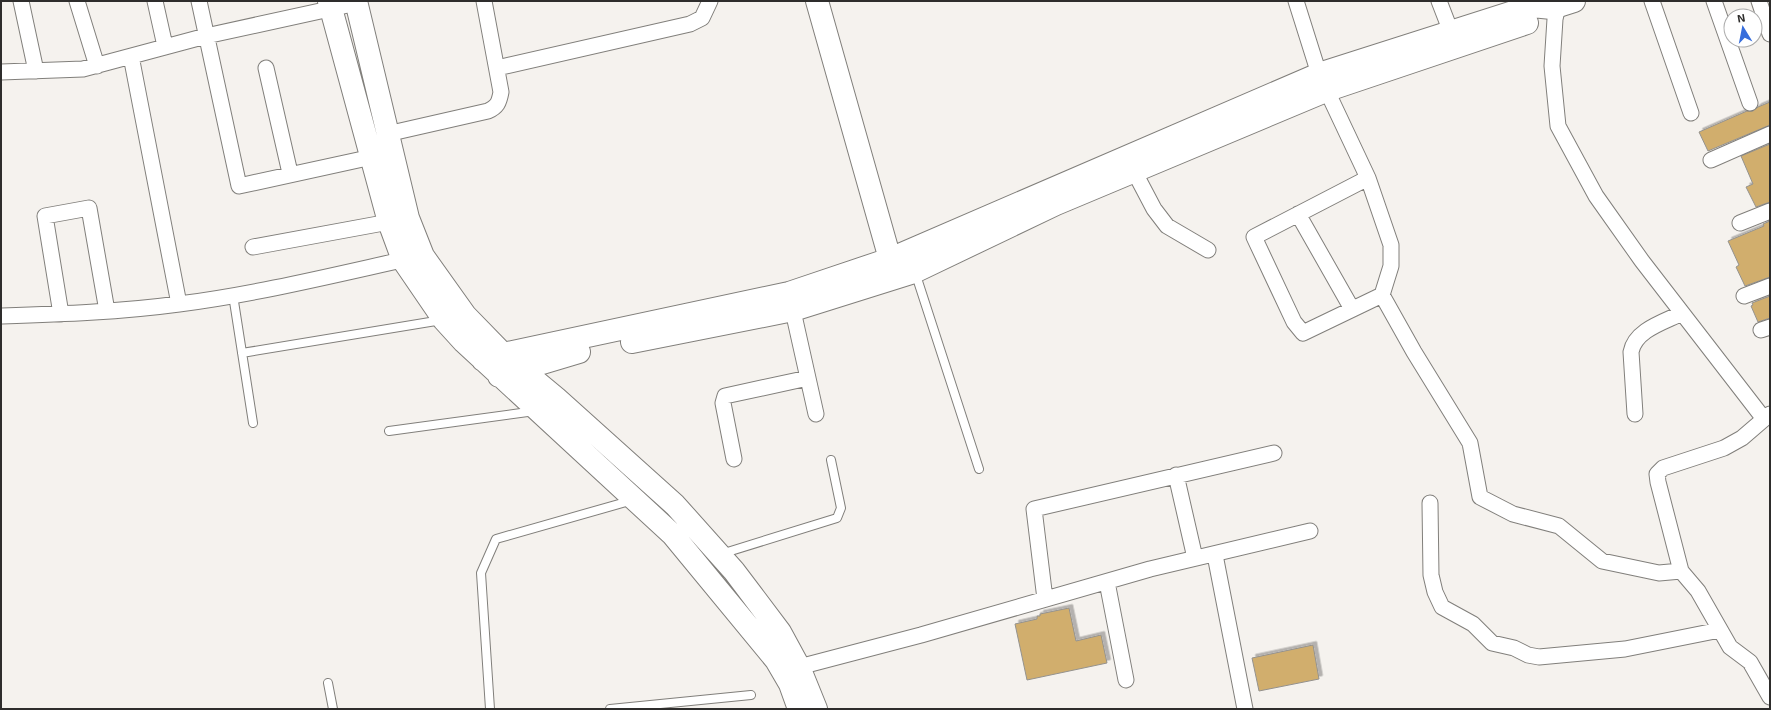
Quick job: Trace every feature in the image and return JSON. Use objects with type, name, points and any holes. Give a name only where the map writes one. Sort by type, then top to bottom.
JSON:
[{"type":"street","points":[[21,1],[36,71]]},
{"type":"street","points":[[76,1],[97,66]]},
{"type":"street","points":[[155,1],[165,46]]},
{"type":"street","points":[[199,1],[239,186],[290,173],[372,157]]},
{"type":"street","points":[[387,134],[496,108],[501,92],[484,1]]},
{"type":"street","points":[[497,68],[690,24],[702,18],[710,1]]},
{"type":"street","points":[[817,1],[905,262]]},
{"type":"street","points":[[1296,1],[1324,82],[1368,178],[1391,244],[1391,266],[1382,295],[1414,352],[1470,443],[1480,497],[1513,514],[1559,526],[1602,561],[1659,573],[1681,571]]},
{"type":"street","points":[[1439,1],[1451,32]]},
{"type":"street","points":[[1652,1],[1691,113]]},
{"type":"street","points":[[1714,1],[1750,103]]},
{"type":"street","points":[[1759,1],[1770,34]]},
{"type":"street","points":[[1,72],[83,69],[165,46],[330,5],[356,2],[408,218],[413,258],[503,354],[523,369],[547,404],[636,500],[674,535],[776,660],[790,684],[799,709]]},
{"type":"street","points":[[330,5],[389,222],[413,258],[444,320],[500,376],[547,404],[675,505],[720,555],[780,632],[799,667],[816,709]]},
{"type":"street","points":[[905,262],[1324,82],[1451,32],[1532,6],[1562,5]]},
{"type":"street","points":[[500,376],[570,354],[791,302],[905,262],[1056,204],[1134,171],[1324,82],[1535,21],[1562,5]]},
{"type":"street","points":[[1562,5],[1555,19],[1552,66],[1558,126],[1596,196],[1642,261],[1682,313],[1768,416],[1742,438],[1724,448],[1663,468],[1657,474],[1681,571],[1698,591],[1730,647],[1750,662],[1770,697]]},
{"type":"street","points":[[131,56],[179,304]]},
{"type":"street","points":[[266,68],[290,173]]},
{"type":"street","points":[[1711,160],[1770,134]]},
{"type":"street","points":[[1134,171],[1154,209],[1167,226],[1208,250]]},
{"type":"street","points":[[1368,178],[1254,236],[1294,322],[1302,333],[1382,295]]},
{"type":"street","points":[[61,314],[45,216],[90,208],[107,311]]},
{"type":"street","points":[[1740,223],[1770,211]]},
{"type":"street","points":[[1298,214],[1352,309]]},
{"type":"street","points":[[253,247],[389,222]]},
{"type":"street","points":[[1,316],[107,311],[179,304],[233,295],[413,258]]},
{"type":"street","points":[[1744,296],[1770,286]]},
{"type":"street","points":[[483,360],[503,354],[791,302]]},
{"type":"street","points":[[791,302],[816,414]]},
{"type":"street","points":[[1635,414],[1632,345],[1639,335],[1682,313]]},
{"type":"street","points":[[734,460],[723,403],[726,396],[808,378]]},
{"type":"street","points":[[1044,599],[1034,509],[1274,452]]},
{"type":"street","points":[[1176,475],[1195,558]]},
{"type":"street","points":[[1430,503],[1431,576],[1438,600],[1447,610],[1473,624],[1486,639],[1498,645],[1514,648],[1528,655],[1539,657],[1625,649],[1720,630]]},
{"type":"street","points":[[799,667],[1195,558],[1215,555],[1310,531]]},
{"type":"street","points":[[1215,555],[1245,709]]},
{"type":"street","points":[[1107,582],[1126,680]]},
{"type":"lane","points":[[905,262],[979,469]]},
{"type":"lane","points":[[233,295],[253,423]]},
{"type":"lane","points":[[242,353],[444,320]]},
{"type":"lane","points":[[389,432],[547,404]]},
{"type":"lane","points":[[720,555],[837,518],[841,508],[831,460]]},
{"type":"lane","points":[[490,709],[481,573],[496,539],[636,500]]},
{"type":"lane","points":[[328,683],[333,709]]},
{"type":"lane","points":[[610,709],[751,695]]},
{"type":"building","points":[[1770,102],[1770,125],[1708,151],[1699,132],[1747,111],[1753,111]]},
{"type":"building","points":[[1770,144],[1770,202],[1756,207],[1746,187],[1753,184],[1741,156]]},
{"type":"building","points":[[1770,221],[1770,277],[1745,286],[1736,267],[1739,265],[1728,241],[1764,226],[1763,224]]},
{"type":"building","points":[[1770,296],[1770,318],[1758,322],[1751,306],[1753,305],[1752,303]]},
{"type":"building","points":[[1069,608],[1076,641],[1101,635],[1107,663],[1027,680],[1015,624],[1037,619],[1037,616],[1040,616],[1040,614]]},
{"type":"building","points":[[1313,645],[1319,679],[1259,691],[1252,658]]}]
